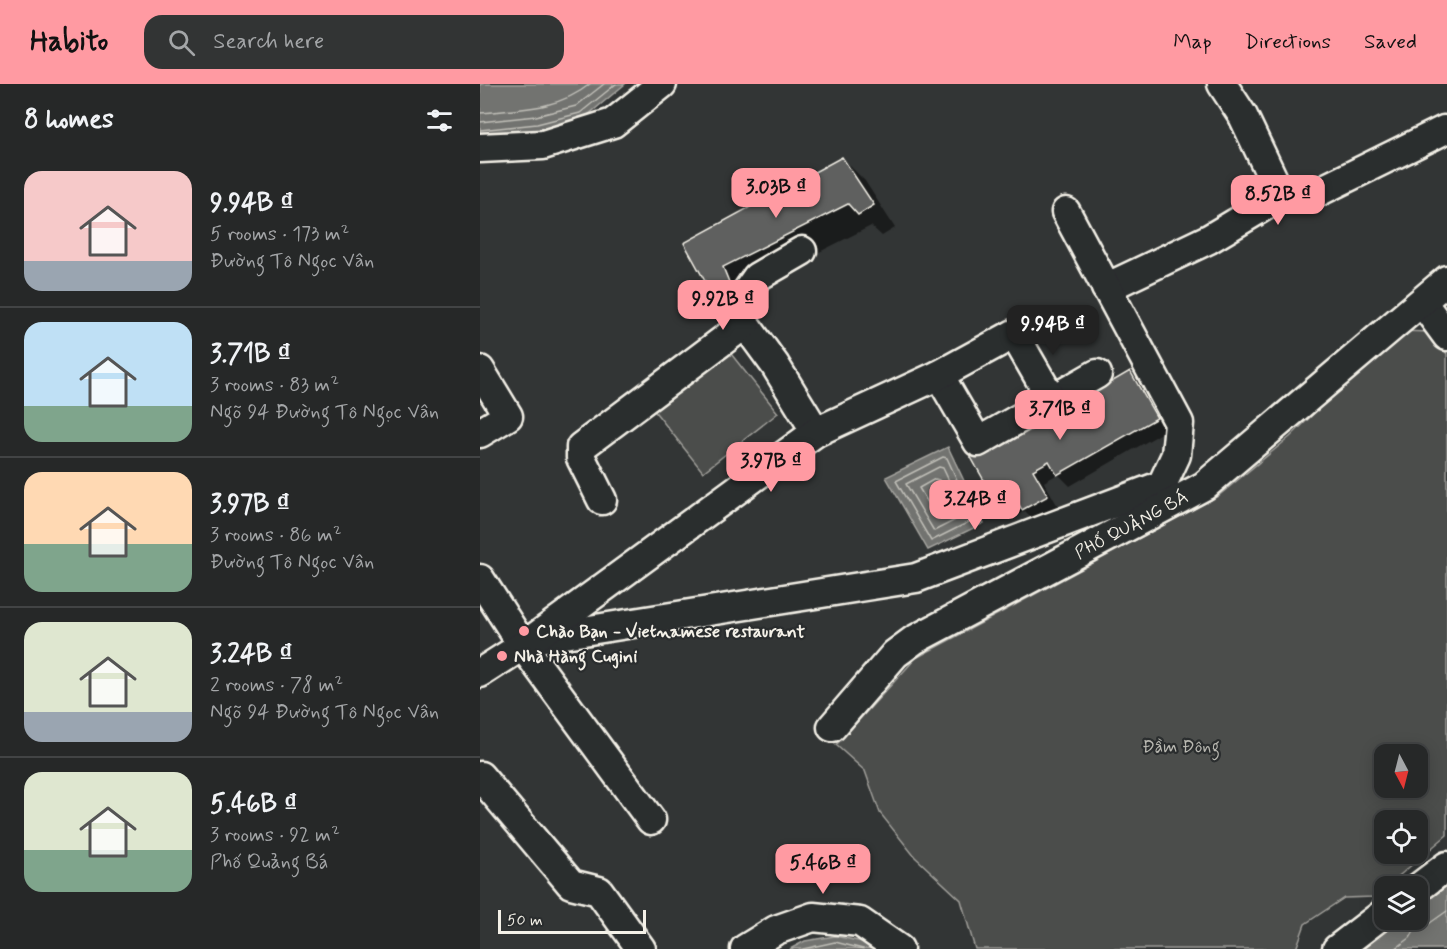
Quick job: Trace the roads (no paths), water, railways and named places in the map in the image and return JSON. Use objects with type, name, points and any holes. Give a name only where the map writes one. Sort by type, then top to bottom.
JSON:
[{"type":"street","points":[[480,148],[543,145],[614,123],[662,84]]},
{"type":"street","points":[[1222,84],[1243,116],[1281,196]]},
{"type":"street","points":[[1106,288],[1209,239],[1281,196],[1316,193],[1444,130]]},
{"type":"street","points":[[528,642],[916,578],[1162,485],[1176,455],[1179,423],[1066,212]]},
{"type":"street","points":[[802,251],[757,277],[743,297],[745,324],[816,432]]},
{"type":"street","name":"PHỐ QUẢNG BÁ","points":[[832,727],[895,654],[914,640],[1204,486],[1447,280]]},
{"type":"street","points":[[1422,302],[1447,336]]},
{"type":"street","points":[[602,500],[581,458],[581,447],[745,324]]},
{"type":"street","points":[[480,673],[528,642],[816,432],[939,375],[1014,334],[1052,400]]},
{"type":"street","points":[[480,370],[508,416],[480,433]]},
{"type":"street","points":[[939,375],[978,442],[1097,374]]},
{"type":"street","points":[[480,579],[528,642],[651,820]]},
{"type":"street","points":[[480,776],[571,884],[599,891],[641,949]]},
{"type":"street","points":[[1428,880],[1447,866]]},
{"type":"street","points":[[745,949],[776,930],[813,917],[860,922],[899,949]]},
{"type":"street","points":[[1337,949],[1374,921]]},
{"type":"water","points":[[480,84],[625,84],[583,119],[538,130],[480,135]]},
{"type":"water","points":[[948,447],[984,523],[928,550],[886,477]]},
{"type":"water","points":[[1447,883],[1447,949],[1357,949],[1383,930],[1428,930],[1428,897]]},
{"type":"water","points":[[835,936],[863,942],[875,949],[790,949],[805,941]]},
{"type":"place","name":"Chào Bạn - Vietnamese restaurant","points":[[524,631]]},
{"type":"place","name":"Nhà Hàng Cugini","points":[[502,656]]},
{"type":"park label","name":"Đầm Đông","points":[[1181,746]]}]
